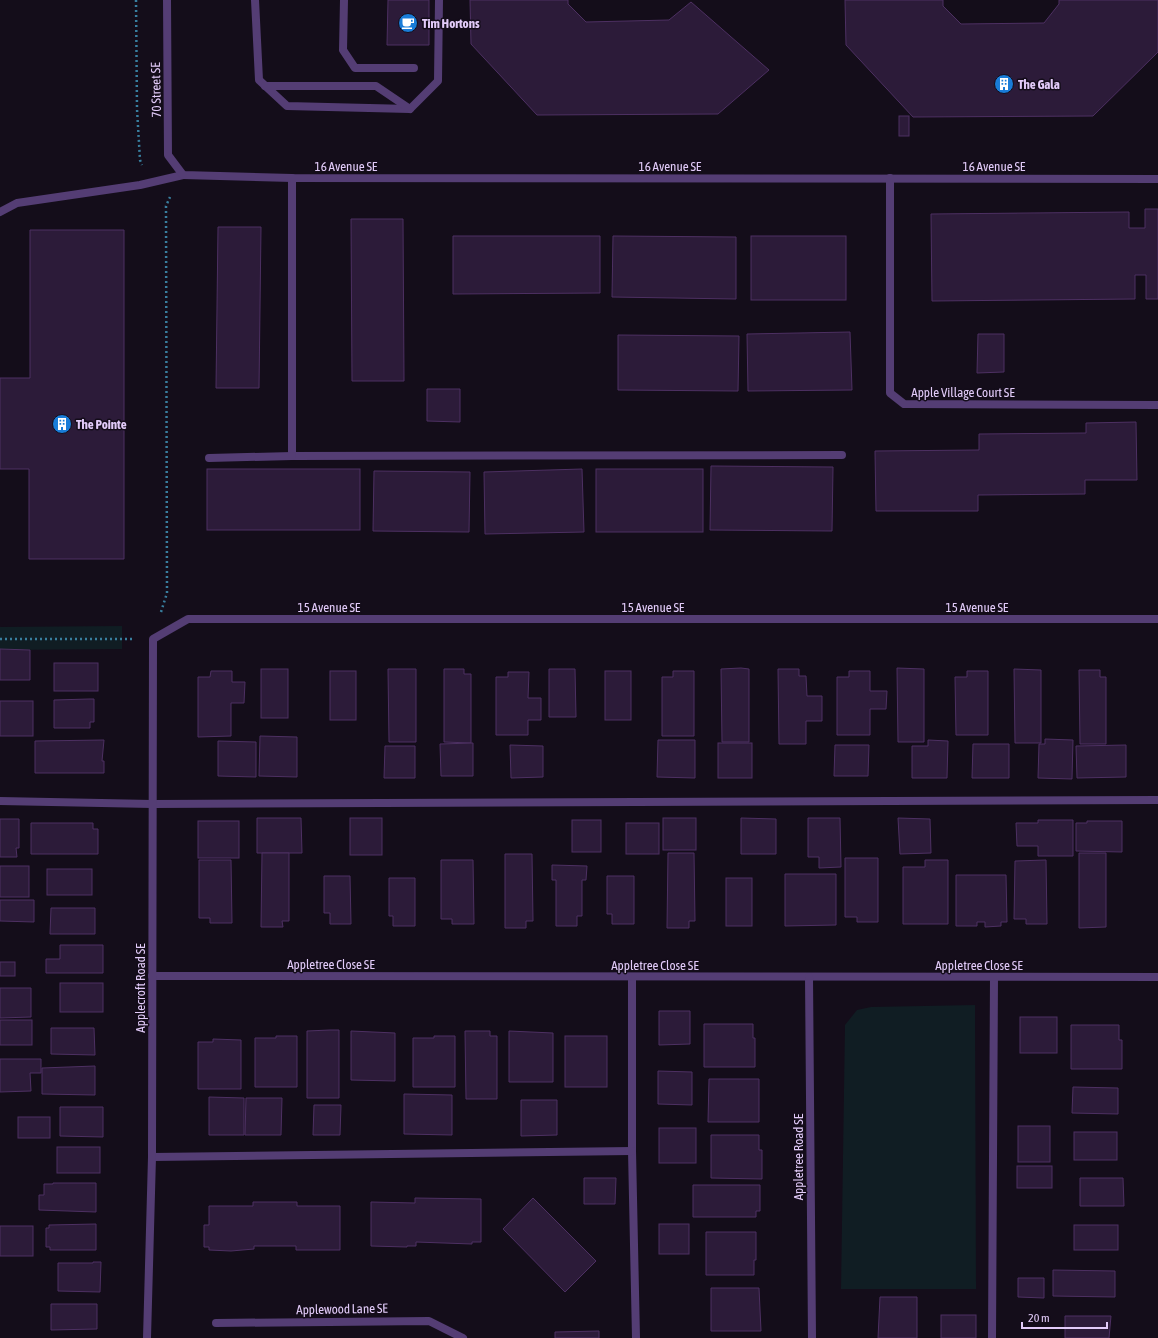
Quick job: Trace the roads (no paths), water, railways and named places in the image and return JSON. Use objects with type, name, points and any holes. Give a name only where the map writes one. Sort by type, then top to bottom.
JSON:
[{"type":"street","name":"70 Street SE","points":[[167,0],[168,155],[183,175]]},
{"type":"street","points":[[255,0],[259,80],[287,106],[410,109],[438,81],[439,0]]},
{"type":"street","points":[[344,0],[343,50],[355,68],[414,68]]},
{"type":"street","points":[[265,86],[376,86],[410,109]]},
{"type":"street","name":"16 Avenue SE","points":[[0,212],[17,203],[150,182],[183,175],[292,178],[1158,179]]},
{"type":"street","points":[[292,178],[292,456]]},
{"type":"street","name":"Apple Village Court SE","points":[[890,178],[890,393],[904,404],[1158,405]]},
{"type":"street","points":[[209,458],[292,456],[842,455]]},
{"type":"street","name":"15 Avenue SE","points":[[153,639],[188,619],[1158,619]]},
{"type":"street","name":"Applecroft Road SE","points":[[147,1338],[152,1157],[153,639]]},
{"type":"street","points":[[0,801],[152,804],[1158,800]]},
{"type":"street","name":"Appletree Close SE","points":[[152,976],[1158,977]]},
{"type":"street","name":"Appletree Road SE","points":[[809,976],[812,1338]]},
{"type":"street","points":[[632,977],[632,1151],[636,1338]]},
{"type":"street","points":[[992,1338],[994,977]]},
{"type":"street","points":[[152,1157],[632,1151]]},
{"type":"street","name":"Applewood Lane SE","points":[[216,1323],[429,1321],[463,1338]]},
{"type":"place","name":"Tim Hortons","points":[[408,23]]},
{"type":"place","name":"The Gala","points":[[1004,84]]},
{"type":"place","name":"The Pointe","points":[[62,424]]}]
